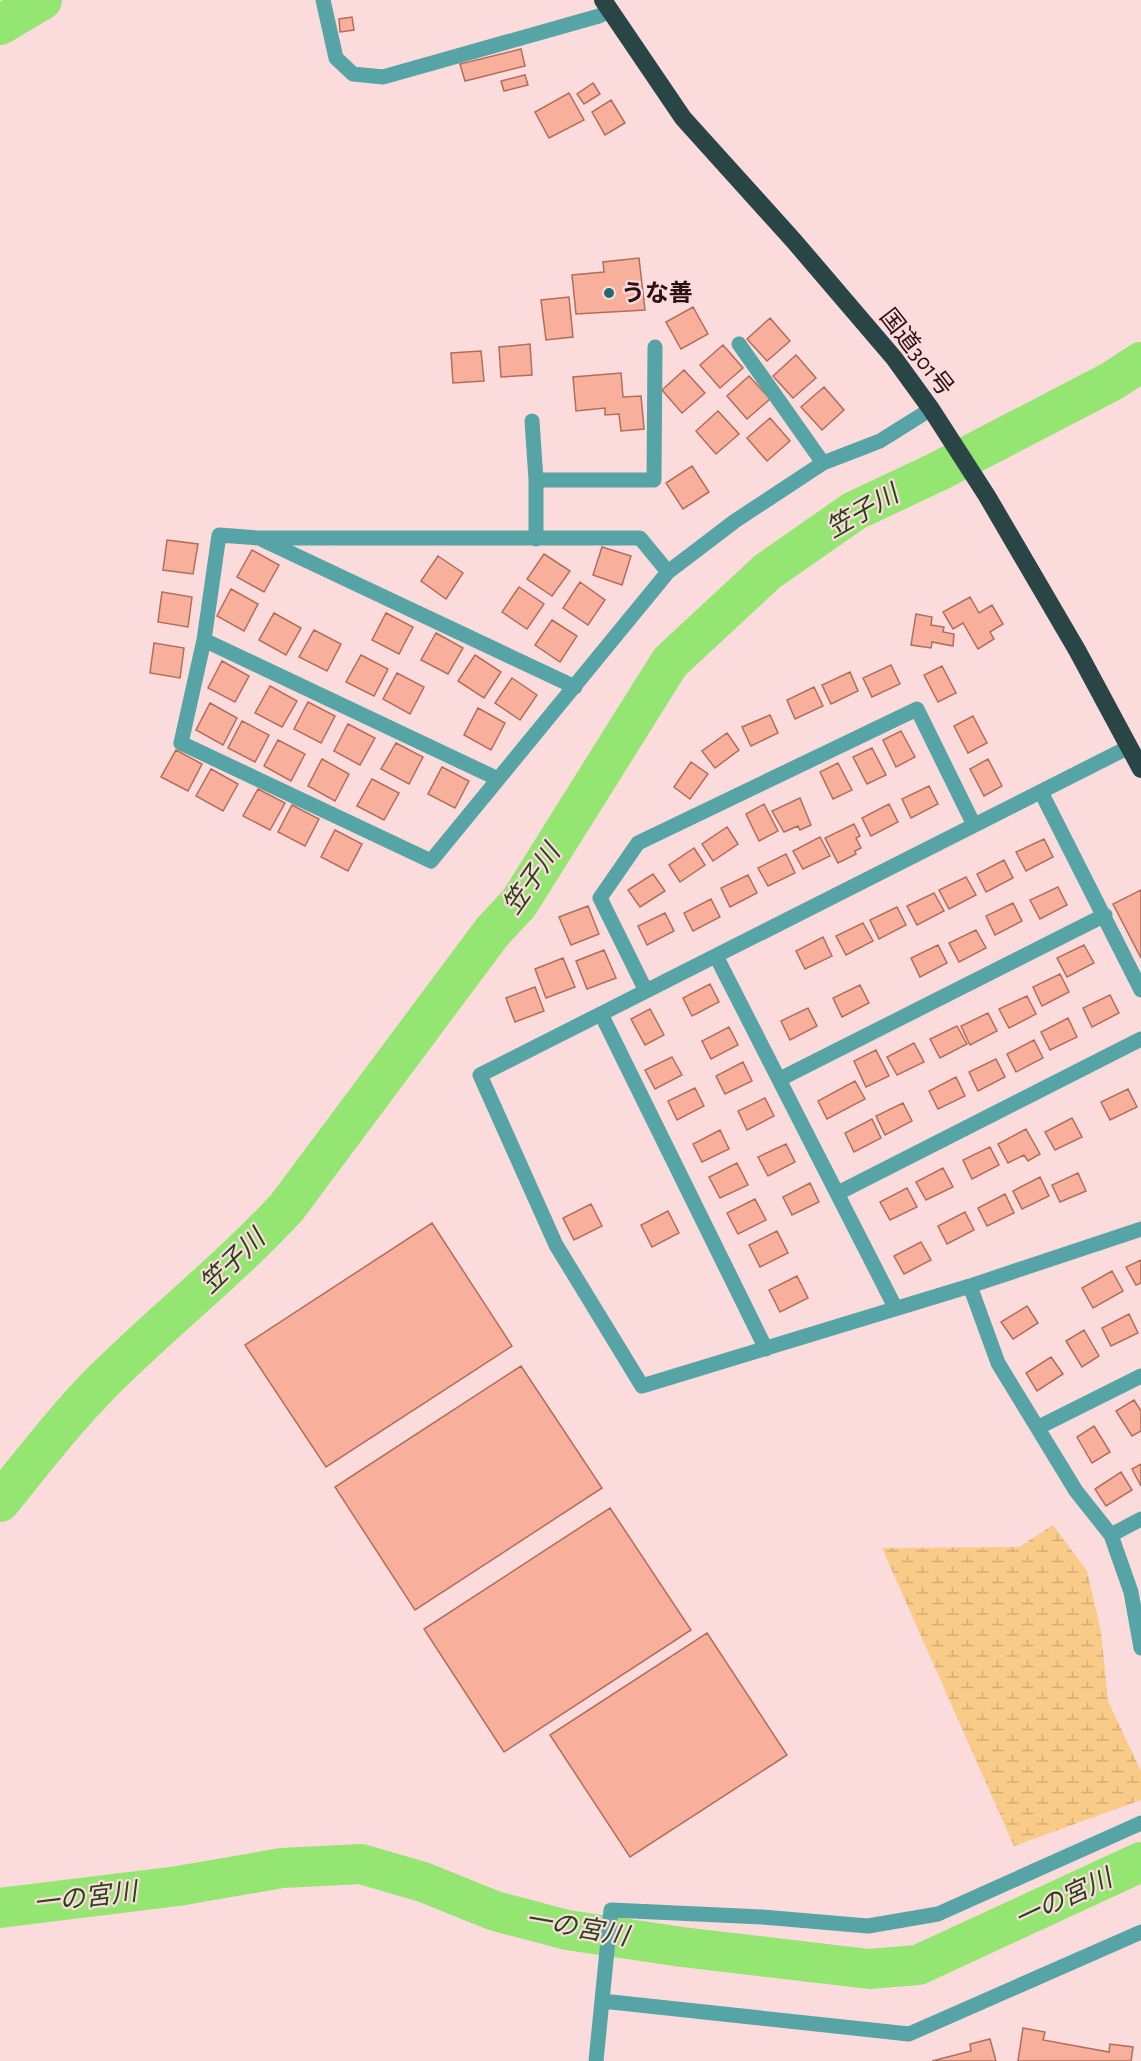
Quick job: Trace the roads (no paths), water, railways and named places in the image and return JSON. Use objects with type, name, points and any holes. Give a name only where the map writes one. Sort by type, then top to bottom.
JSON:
[{"type":"highway","name":"国道301号","points":[[607,5],[683,118],[871,331],[931,409],[987,496],[1077,650],[1141,770]]},
{"type":"street","points":[[323,0],[336,58],[353,74],[383,77],[607,5]]},
{"type":"street","points":[[739,344],[823,463]]},
{"type":"street","points":[[536,480],[654,480],[655,347]]},
{"type":"street","points":[[668,572],[640,538],[258,538],[219,535],[204,640],[181,743],[431,861],[668,572],[735,521],[823,463],[880,441],[931,409]]},
{"type":"street","points":[[532,422],[536,480],[536,539]]},
{"type":"street","points":[[258,538],[575,687]]},
{"type":"street","points":[[204,640],[498,780]]},
{"type":"street","points":[[646,992],[600,898],[638,843],[917,709],[974,825]]},
{"type":"street","points":[[1129,747],[480,1075],[556,1245],[642,1386],[970,1286],[1141,1229]]},
{"type":"street","points":[[1041,792],[1141,990]]},
{"type":"street","points":[[780,1079],[1105,915]]},
{"type":"street","points":[[716,956],[895,1307]]},
{"type":"street","points":[[601,1014],[766,1349]]},
{"type":"street","points":[[838,1193],[1141,1039]]},
{"type":"street","points":[[970,1286],[998,1363],[1076,1491],[1111,1535],[1131,1592],[1141,1648]]},
{"type":"street","points":[[1039,1427],[1141,1376]]},
{"type":"street","points":[[1111,1535],[1141,1519]]},
{"type":"street","points":[[596,2061],[611,1910],[762,1917],[868,1926],[938,1914],[1141,1823]]},
{"type":"street","points":[[602,2001],[909,2034],[1141,1932]]},
{"type":"waterway","points":[[0,25],[42,0]]},
{"type":"waterway","name":"笠子川","points":[[0,1502],[90,1394],[243,1252],[287,1207],[492,932],[519,903],[670,662],[768,571],[854,511],[939,471],[1112,381],[1141,362]]},
{"type":"waterway","name":"一の宮川","points":[[0,1908],[178,1886],[282,1868],[361,1864],[423,1882],[495,1911],[567,1930],[682,1947],[869,1969],[918,1965],[1141,1862]]},
{"type":"place","name":"うな善","points":[[609,293]]}]
